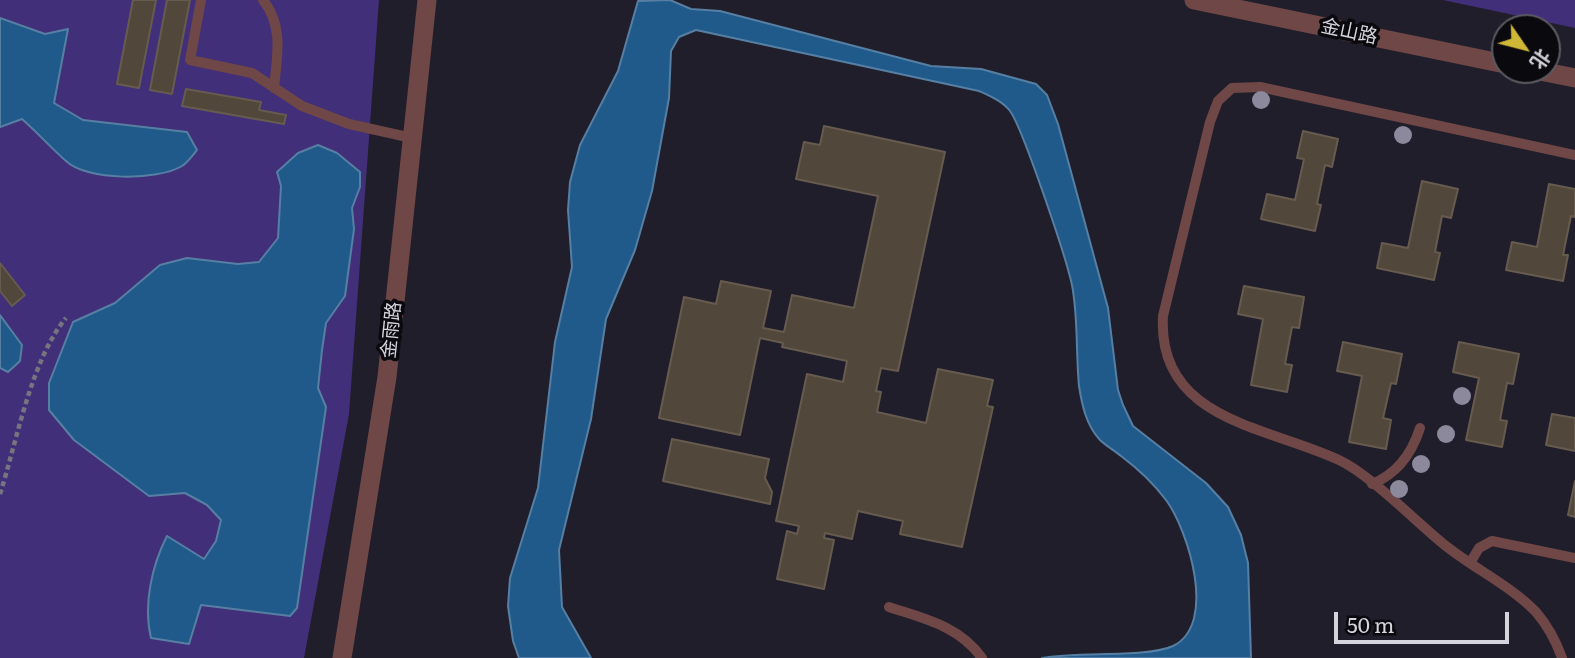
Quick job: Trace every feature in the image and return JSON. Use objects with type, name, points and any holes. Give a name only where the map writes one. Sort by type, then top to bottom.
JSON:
[{"type":"street","name":"金雨路","points":[[342,658],[387,377],[427,0]]},
{"type":"street","name":"金山路","points":[[1194,0],[1491,61]]},
{"type":"lane","points":[[201,0],[190,60],[252,73],[302,106],[349,124],[412,138]]},
{"type":"lane","points":[[262,0],[275,20],[277,32],[274,88]]},
{"type":"lane","points":[[1562,658],[1547,626],[1534,610],[1341,461],[1218,413],[1188,391],[1170,365],[1162,335],[1164,316],[1210,122],[1218,101],[1232,88],[1260,87],[1575,155]]},
{"type":"lane","points":[[1372,484],[1385,479],[1403,462],[1420,428]]},
{"type":"lane","points":[[1470,563],[1479,548],[1492,541],[1575,558]]},
{"type":"lane","points":[[889,607],[952,629],[965,638],[982,658]]},
{"type":"path","points":[[0,494],[40,357],[51,335],[66,318]]},
{"type":"shaded area","points":[[0,0],[379,0],[349,414],[304,658],[0,658]]},
{"type":"shaded area","points":[[1443,0],[1575,0],[1575,28],[1561,25],[1561,14],[1509,14]]},
{"type":"water","points":[[670,0],[691,9],[720,11],[931,66],[981,69],[1036,84],[1047,95],[1058,124],[1108,308],[1118,390],[1123,405],[1133,426],[1206,483],[1228,507],[1241,535],[1248,563],[1251,658],[1042,658],[1146,652],[1173,646],[1187,635],[1194,618],[1195,576],[1183,532],[1166,500],[1145,476],[1100,440],[1085,414],[1079,386],[1076,315],[1070,277],[1034,169],[1010,111],[1000,102],[979,91],[696,30],[679,37],[671,51],[669,98],[652,191],[635,250],[606,319],[591,419],[559,550],[562,607],[591,658],[519,658],[513,641],[508,606],[510,578],[538,488],[555,342],[572,267],[568,210],[570,182],[580,145],[618,71],[638,1]]},
{"type":"water","points":[[0,18],[45,34],[68,29],[54,103],[83,120],[187,132],[197,150],[184,165],[171,171],[122,177],[76,168],[22,119],[0,127]]},
{"type":"water","points":[[318,145],[337,153],[360,172],[360,187],[352,208],[354,229],[345,296],[326,323],[318,388],[326,407],[297,608],[290,616],[201,605],[189,644],[151,638],[148,612],[150,586],[167,536],[204,559],[216,541],[221,520],[207,505],[185,493],[149,496],[74,440],[49,410],[49,383],[73,322],[115,303],[160,265],[187,258],[238,264],[259,262],[278,238],[281,186],[277,172],[298,153]]},
{"type":"water","points":[[0,315],[22,345],[20,361],[8,372],[0,368]]},
{"type":"building","points":[[133,0],[156,0],[139,88],[117,84]]},
{"type":"building","points":[[167,0],[190,0],[172,94],[150,90]]},
{"type":"building","points":[[186,89],[261,102],[259,110],[286,115],[284,124],[182,106]]},
{"type":"building","points":[[824,126],[945,152],[898,371],[881,368],[876,391],[881,392],[877,412],[926,423],[938,369],[993,380],[987,406],[993,407],[962,547],[900,534],[903,521],[858,511],[852,539],[825,533],[824,538],[834,540],[824,589],[777,579],[787,531],[797,534],[799,526],[776,521],[807,374],[843,382],[847,361],[782,347],[783,343],[760,338],[740,435],[659,418],[684,297],[716,304],[721,281],[771,291],[763,328],[784,332],[792,295],[854,308],[878,196],[796,179],[804,142],[820,145]]},
{"type":"building","points":[[1303,131],[1338,139],[1332,167],[1325,165],[1315,231],[1261,219],[1267,194],[1295,200],[1304,159],[1297,158]]},
{"type":"building","points":[[1422,181],[1458,189],[1451,218],[1442,216],[1435,252],[1440,253],[1434,280],[1377,268],[1382,243],[1408,248]]},
{"type":"building","points":[[1549,184],[1575,189],[1575,217],[1571,216],[1563,255],[1568,255],[1563,281],[1506,270],[1512,242],[1537,247]]},
{"type":"building","points":[[0,263],[25,295],[12,306],[0,291]]},
{"type":"building","points":[[1244,286],[1304,297],[1299,328],[1292,327],[1285,364],[1292,365],[1287,392],[1251,385],[1263,319],[1238,314]]},
{"type":"building","points":[[1343,342],[1402,354],[1396,384],[1391,383],[1383,418],[1391,420],[1386,449],[1349,442],[1362,376],[1337,371]]},
{"type":"building","points":[[1459,342],[1519,354],[1513,384],[1507,383],[1500,420],[1507,421],[1502,447],[1466,440],[1479,378],[1453,372]]},
{"type":"building","points":[[1552,414],[1575,418],[1575,451],[1546,445]]},
{"type":"building","points":[[672,439],[769,459],[765,478],[772,492],[770,504],[663,481]]},
{"type":"building","points":[[1575,481],[1575,517],[1568,515]]}]
